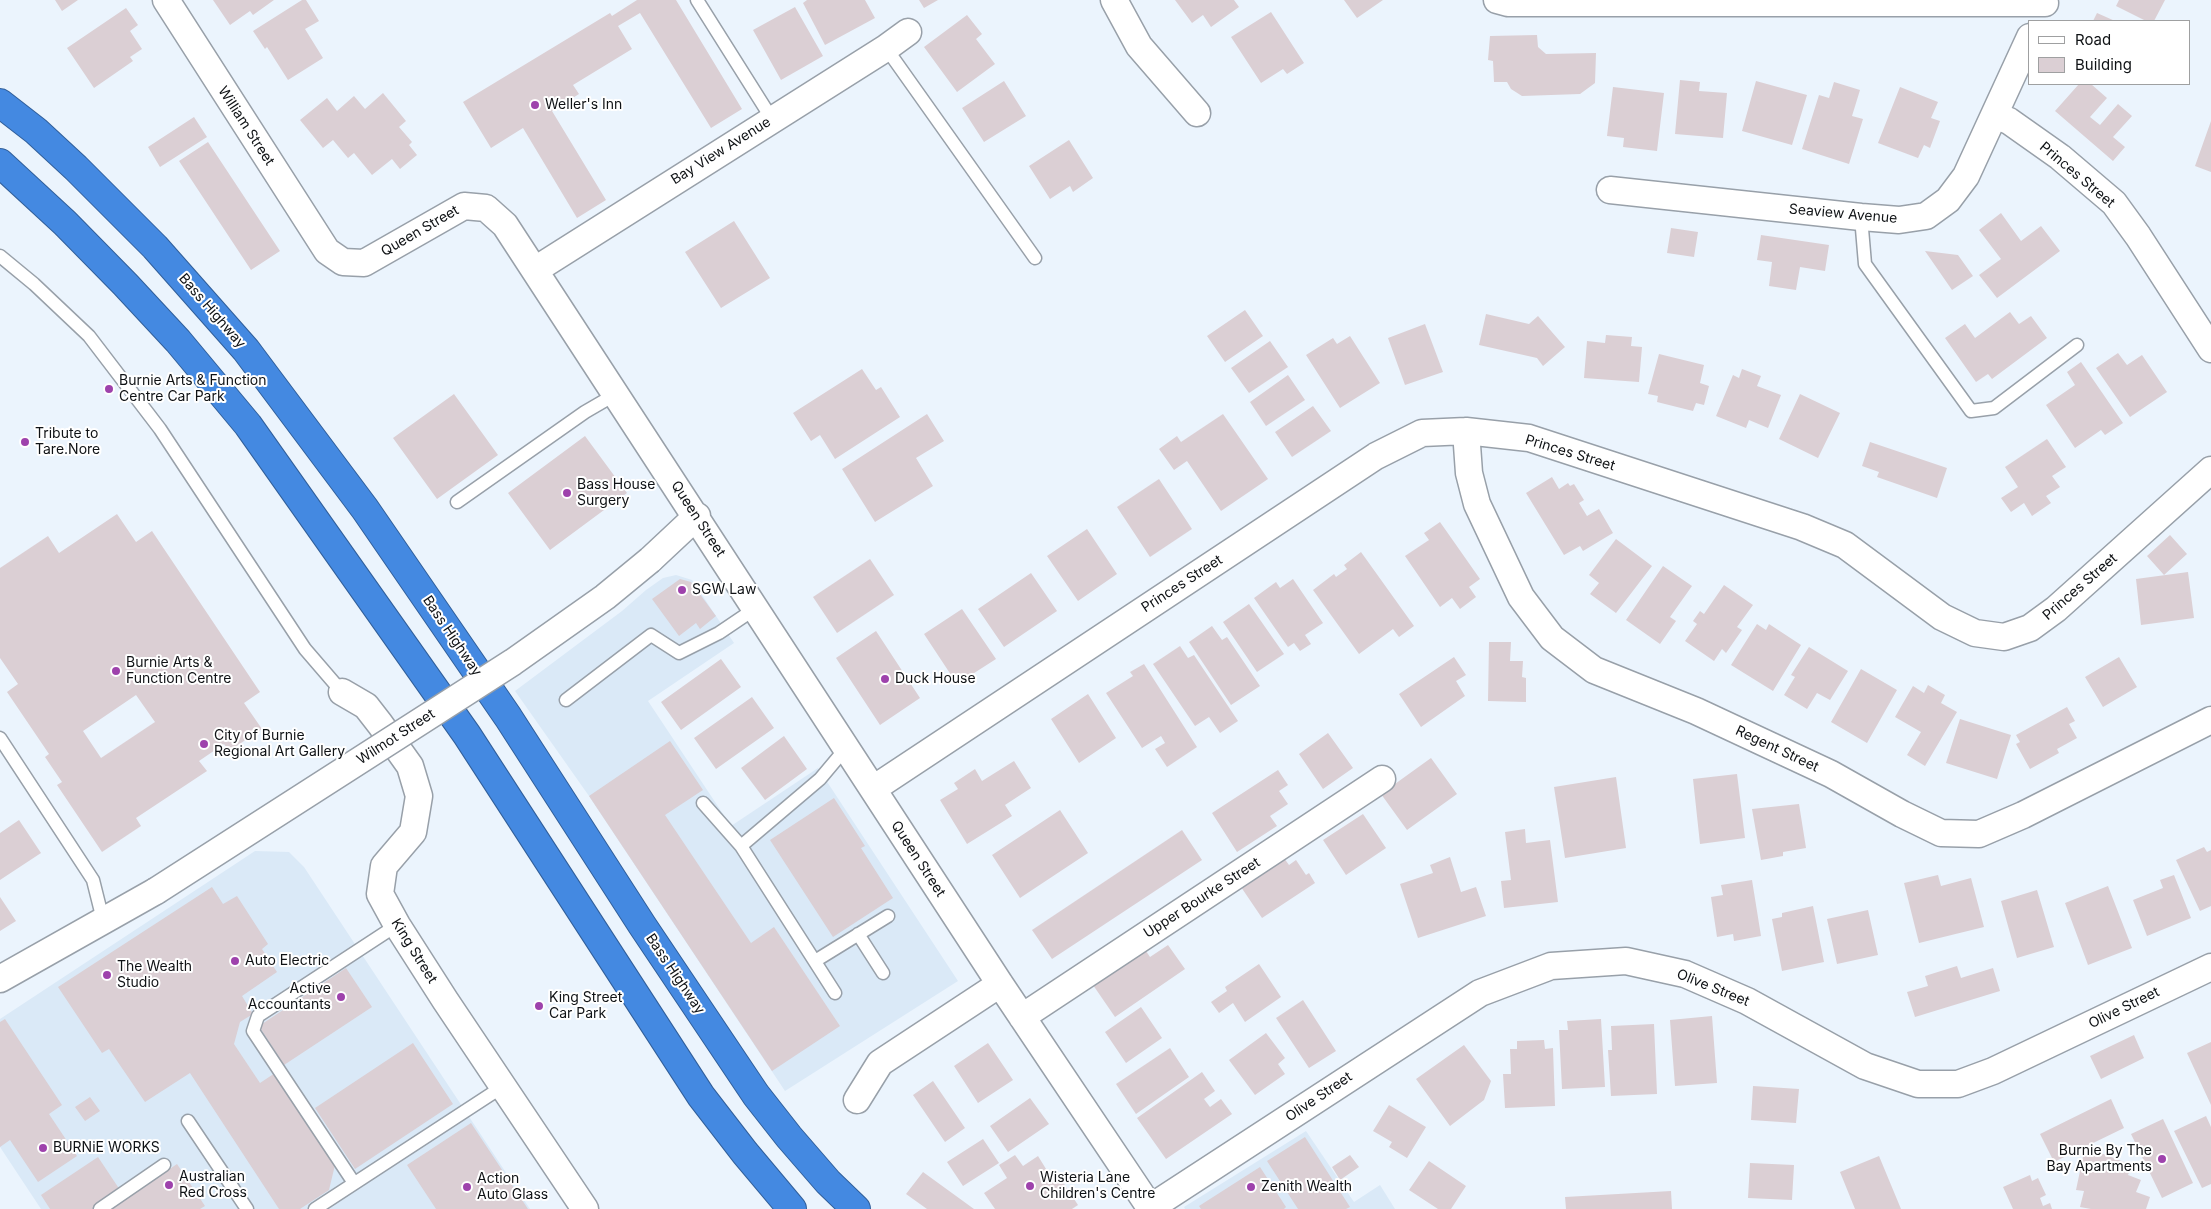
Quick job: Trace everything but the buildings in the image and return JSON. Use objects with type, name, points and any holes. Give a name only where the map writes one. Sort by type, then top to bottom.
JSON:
[{"type":"highway","name":"Bass Highway","points":[[0,103],[36,131],[76,168],[155,247],[246,350],[353,493],[508,717],[642,925],[756,1095],[828,1182],[856,1209]]},
{"type":"highway","points":[[0,163],[65,223],[126,284],[178,341],[248,425],[467,735],[701,1096],[792,1209]]},
{"type":"street","name":"William Street","points":[[166,0],[327,251]]},
{"type":"street","points":[[1114,0],[1139,46],[1197,113]]},
{"type":"street","points":[[1497,0],[1508,3],[2042,8]]},
{"type":"street","name":"Bay View Avenue","points":[[535,270],[886,48],[908,32]]},
{"type":"street","name":"Seaview Avenue","points":[[1610,190],[1861,218],[1899,220],[1926,216],[1948,200],[1966,176],[2028,41]]},
{"type":"street","name":"Princes Street","points":[[1995,115],[2009,121],[2060,157],[2114,202],[2211,349]]},
{"type":"street","name":"Queen Street","points":[[327,251],[343,262],[364,263],[464,206],[486,208],[506,225],[1000,984],[1151,1209]]},
{"type":"street","name":"Princes Street","points":[[873,789],[1376,456],[1422,433],[1466,431],[1529,438],[1802,526],[1846,545],[1942,617],[1975,634],[2004,637],[2030,628],[2056,610],[2211,470]]},
{"type":"street","name":"Regent Street","points":[[1466,431],[1468,473],[1477,504],[1521,597],[1552,638],[1594,670],[1696,711],[1831,774],[1902,814],[1941,833],[1979,834],[2023,815],[2211,720]]},
{"type":"street","name":"Wilmot Street","points":[[0,979],[156,891],[513,662],[605,598],[650,560],[697,516]]},
{"type":"street","name":"King Street","points":[[342,692],[366,706],[380,724],[410,766],[419,796],[412,832],[384,866],[380,894],[397,925],[502,1087],[585,1209]]},
{"type":"street","name":"Upper Bourke Street","points":[[1022,1017],[1382,779]]},
{"type":"street","name":"Olive Street","points":[[1151,1209],[1480,993],[1551,966],[1626,961],[1685,974],[1747,1001],[1865,1066],[1918,1084],[1958,1084],[1993,1071],[2211,967]]},
{"type":"street","points":[[858,1100],[880,1063],[1000,984]]},
{"type":"lane","points":[[697,0],[772,119]]},
{"type":"lane","points":[[886,48],[1035,258]]},
{"type":"lane","points":[[1861,218],[1864,264],[1970,411],[1994,408],[2077,345]]},
{"type":"lane","points":[[0,256],[34,284],[88,336],[160,429],[305,649],[342,692]]},
{"type":"lane","points":[[457,502],[586,412],[616,394]]},
{"type":"lane","points":[[566,700],[651,635],[679,653],[719,634],[756,608]]},
{"type":"lane","points":[[0,738],[93,880],[103,920]]},
{"type":"lane","points":[[741,846],[820,779],[846,748]]},
{"type":"lane","points":[[703,803],[741,846],[835,993]]},
{"type":"lane","points":[[815,961],[888,916]]},
{"type":"lane","points":[[354,1184],[253,1031],[258,1016],[397,925]]},
{"type":"lane","points":[[858,934],[883,973]]},
{"type":"lane","points":[[314,1209],[502,1087]]},
{"type":"lane","points":[[188,1121],[247,1209]]},
{"type":"lane","points":[[100,1209],[164,1165]]},
{"type":"shaded area","points":[[676,575],[692,580],[734,643],[648,701],[731,826],[818,768],[958,981],[785,1091],[589,796],[515,691],[622,611],[646,590],[663,578]]},
{"type":"shaded area","points":[[255,851],[289,852],[304,867],[530,1209],[41,1209],[0,1147],[0,1019]]},
{"type":"shaded area","points":[[1306,1131],[1354,1202],[1380,1185],[1395,1209],[1185,1209],[1184,1207]]},
{"type":"place","name":"Weller's Inn","points":[[535,105]]},
{"type":"place","name":"Burnie Arts & Function Centre Car Park","points":[[109,389]]},
{"type":"place","name":"Tribute to Tare.Nore","points":[[25,442]]},
{"type":"place","name":"Bass House Surgery","points":[[567,493]]},
{"type":"place","name":"SGW Law","points":[[682,590]]},
{"type":"place","name":"Burnie Arts & Function Centre","points":[[116,671]]},
{"type":"place","name":"Duck House","points":[[885,679]]},
{"type":"place","name":"City of Burnie Regional Art Gallery","points":[[204,744]]},
{"type":"place","name":"Auto Electric","points":[[235,961]]},
{"type":"place","name":"The Wealth Studio","points":[[107,975]]},
{"type":"place","name":"Active Accountants","points":[[341,997]]},
{"type":"place","name":"King Street Car Park","points":[[539,1006]]},
{"type":"place","name":"BURNiE WORKS","points":[[43,1148]]},
{"type":"place","name":"Burnie By The Bay Apartments","points":[[2162,1159]]},
{"type":"place","name":"Australian Red Cross","points":[[169,1185]]},
{"type":"place","name":"Wisteria Lane Children's Centre","points":[[1030,1186]]},
{"type":"place","name":"Action Auto Glass","points":[[467,1187]]},
{"type":"place","name":"Zenith Wealth","points":[[1251,1187]]}]
